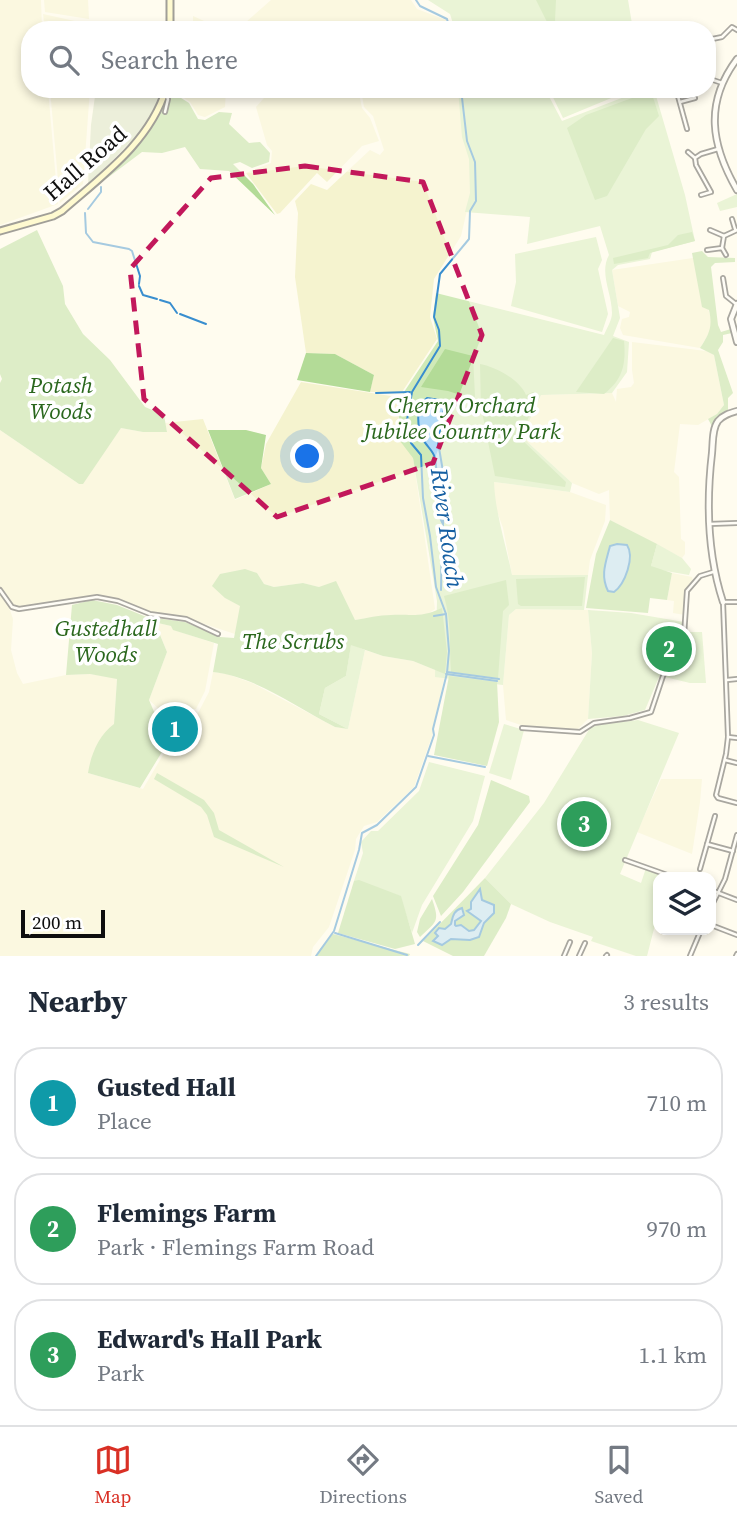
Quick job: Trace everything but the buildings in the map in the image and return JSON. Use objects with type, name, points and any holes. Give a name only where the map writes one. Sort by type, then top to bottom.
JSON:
[{"type":"main road","points":[[170,0],[170,21]]},
{"type":"main road","name":"Hall Road","points":[[0,231],[62,211],[145,133],[158,112],[163,98]]},
{"type":"street","points":[[716,38],[722,37],[732,27],[737,30]]},
{"type":"street","points":[[736,62],[722,83],[714,112],[718,149],[737,190]]},
{"type":"street","points":[[716,81],[722,83]]},
{"type":"street","points":[[165,112],[168,98]]},
{"type":"street","points":[[679,98],[687,129]]},
{"type":"street","points":[[680,102],[695,98]]},
{"type":"street","points":[[695,158],[718,149]]},
{"type":"street","points":[[688,152],[695,158],[711,192],[701,195]]},
{"type":"street","points":[[710,230],[724,236],[736,230],[732,219]]},
{"type":"street","points":[[724,236],[722,248],[726,255]]},
{"type":"street","points":[[707,250],[722,248]]},
{"type":"street","points":[[723,278],[726,296],[737,304],[731,319],[737,342]]},
{"type":"street","points":[[737,411],[724,416],[716,426],[708,487],[713,572],[723,602],[727,680],[728,737],[716,795],[737,803]]},
{"type":"street","points":[[709,524],[737,523]]},
{"type":"street","points":[[522,728],[580,732],[594,723],[630,719],[651,712],[663,676],[684,636],[687,592],[701,576],[713,572]]},
{"type":"street","points":[[0,590],[12,607],[19,609],[97,597],[118,601],[150,614],[186,619],[218,634]]},
{"type":"street","points":[[723,602],[737,602]]},
{"type":"street","points":[[727,680],[737,679]]},
{"type":"street","points":[[728,737],[737,738]]},
{"type":"street","points":[[725,760],[737,763]]},
{"type":"street","points":[[700,869],[715,816]]},
{"type":"street","points":[[716,897],[737,835]]},
{"type":"street","points":[[707,844],[733,851]]},
{"type":"street","points":[[625,860],[659,872]]},
{"type":"street","points":[[718,893],[737,900]]},
{"type":"street","points":[[716,927],[737,935]]},
{"type":"street","points":[[690,956],[699,935]]},
{"type":"street","points":[[564,956],[570,942]]},
{"type":"street","points":[[579,956],[586,943]]},
{"type":"highlighted area","points":[[305,166],[423,182],[482,335],[433,463],[277,517],[144,399],[130,269],[211,178]]},
{"type":"shaded area","points":[[0,0],[41,0],[42,21],[21,21],[21,98],[49,98],[58,204],[0,225]]},
{"type":"shaded area","points":[[44,0],[88,0],[89,19],[45,12]]},
{"type":"shaded area","points":[[271,0],[411,0],[417,9],[446,21],[247,21]]},
{"type":"shaded area","points":[[43,14],[74,21],[44,21]]},
{"type":"shaded area","points":[[51,98],[89,98],[83,184],[60,203]]},
{"type":"shaded area","points":[[184,98],[226,98],[225,107],[205,117],[198,115]]},
{"type":"shaded area","points":[[264,98],[360,98],[362,108],[370,118],[379,141],[362,146],[327,182],[317,173],[277,214],[246,173],[271,163],[272,151],[267,145],[256,107]]},
{"type":"shaded area","points":[[362,98],[459,98],[464,138],[470,158],[471,193],[461,236],[434,279],[430,317],[437,339],[402,392],[370,392],[374,375],[335,354],[306,353],[295,277],[298,213],[295,201],[311,184],[327,190],[370,150],[380,155],[384,150],[373,116],[364,107]]},
{"type":"shaded area","points":[[693,258],[712,322],[711,330],[700,348],[623,335],[620,328],[622,319],[629,317],[630,312],[618,306],[612,270]]},
{"type":"shaded area","points":[[632,342],[706,351],[714,355],[724,405],[717,414],[698,425],[680,424],[674,472],[679,477],[681,539],[685,542],[685,554],[682,558],[610,520],[609,490],[599,494],[572,483],[522,437],[541,395],[612,393],[616,402],[617,389],[631,387],[634,383]]},
{"type":"shaded area","points":[[301,382],[397,397],[400,438],[413,457],[435,609],[426,615],[392,615],[355,620],[319,587],[303,583],[274,587],[264,584],[257,573],[225,598],[241,606],[235,634],[186,618],[160,616],[118,599],[101,596],[13,606],[0,588],[0,430],[79,484],[121,428],[143,432],[167,431],[165,423],[203,419],[235,500],[271,484],[261,468],[266,444]]},
{"type":"shaded area","points":[[494,482],[570,492],[606,505],[605,521],[590,560],[588,575],[512,575],[503,528],[494,503]]},
{"type":"shaded area","points":[[672,573],[692,577],[693,582],[685,590],[685,615],[673,613],[674,601],[667,600]]},
{"type":"shaded area","points":[[0,594],[13,619],[11,650],[23,684],[66,675],[90,674],[117,678],[114,725],[88,773],[143,789],[170,743],[189,740],[197,715],[209,692],[213,672],[252,683],[335,727],[348,729],[365,650],[413,661],[445,674],[432,736],[414,787],[377,822],[364,826],[356,839],[355,850],[329,927],[313,947],[311,956],[0,956]]},
{"type":"shaded area","points":[[516,609],[588,610],[592,653],[588,719],[578,729],[524,726],[506,720],[503,685],[509,615]]},
{"type":"shaded area","points":[[156,624],[214,643],[205,691],[196,709],[159,709],[149,700],[167,652]]},
{"type":"shaded area","points":[[661,779],[702,779],[692,854],[637,832]]},
{"type":"green space","points":[[428,0],[628,0],[632,21],[452,21],[450,14]]},
{"type":"green space","points":[[536,0],[556,0],[555,21],[546,21]]},
{"type":"green space","points":[[95,98],[159,98],[145,127],[88,185]]},
{"type":"green space","points":[[167,98],[181,98],[189,103],[198,119],[205,120],[219,112],[232,113],[229,124],[249,143],[260,142],[270,153],[269,162],[252,168],[240,162],[233,164],[253,184],[275,215],[229,171],[200,169],[185,147],[162,153],[142,152],[106,179],[144,139]]},
{"type":"green space","name":"Cherry Orchard Jubilee Country Park","points":[[459,98],[550,98],[562,121],[622,98],[657,98],[685,195],[695,241],[652,252],[650,259],[618,265],[612,270],[620,318],[613,336],[629,342],[627,372],[612,393],[541,395],[522,437],[572,483],[570,492],[494,482],[512,575],[588,575],[584,610],[516,609],[509,615],[503,685],[435,677],[437,601],[413,458],[400,441],[398,401],[438,341],[433,317],[436,293],[604,335],[612,313],[605,269],[609,255],[600,226],[527,244],[530,217],[465,212],[470,193],[469,159],[462,137]]},
{"type":"green space","points":[[553,98],[611,98],[563,118]]},
{"type":"green space","points":[[632,98],[653,98],[659,116],[646,129],[607,196],[595,200],[567,128],[586,115]]},
{"type":"green space","points":[[737,194],[737,207],[720,211],[717,203]]},
{"type":"green space","name":"Potash Woods","points":[[37,230],[63,286],[65,304],[83,334],[110,360],[145,407],[164,415],[167,432],[121,428],[83,484],[79,484],[0,430],[0,249]]},
{"type":"green space","points":[[692,232],[695,241],[650,253],[648,258],[614,264],[613,258],[668,245],[678,235]]},
{"type":"green space","points":[[596,237],[602,260],[598,269],[608,314],[602,332],[511,306],[516,282],[515,254]]},
{"type":"green space","points":[[702,251],[708,257],[735,258],[735,262],[715,263],[711,267],[718,325],[721,332],[731,329],[732,333],[723,335],[723,342],[718,350],[733,393],[728,398],[728,412],[713,428],[708,419],[717,414],[724,405],[714,355],[700,348],[708,334],[711,321],[709,310],[702,307],[692,253]]},
{"type":"green space","points":[[613,338],[624,341],[624,364],[615,383],[604,394],[576,392]]},
{"type":"green space","points":[[445,349],[473,356],[473,399],[448,391],[421,387]]},
{"type":"green space","points":[[306,353],[335,354],[374,375],[370,392],[297,380]]},
{"type":"green space","points":[[480,364],[507,375],[519,384],[526,395],[533,392],[538,395],[520,438],[566,482],[565,487],[495,476],[481,407]]},
{"type":"green space","points":[[208,430],[246,430],[266,435],[261,468],[271,484],[235,499]]},
{"type":"green space","points":[[610,520],[657,544],[651,566],[672,573],[667,600],[650,598],[648,613],[586,608],[596,554]]},
{"type":"green space","points":[[657,544],[682,558],[691,569],[689,575],[654,569],[651,566]]},
{"type":"green space","name":"The Scrubs","points":[[245,569],[257,573],[264,584],[274,587],[303,583],[319,587],[336,581],[355,620],[422,614],[442,608],[447,652],[445,674],[413,661],[383,656],[351,645],[346,676],[325,688],[319,714],[348,729],[335,727],[261,686],[213,672],[218,644],[173,630],[171,626],[158,623],[155,618],[185,622],[220,637],[234,638],[240,606],[225,598],[212,586],[220,574]]},
{"type":"green space","points":[[585,577],[582,606],[518,604],[516,579]]},
{"type":"green space","points":[[506,580],[509,605],[503,611],[498,678],[451,672],[449,625],[444,596]]},
{"type":"green space","name":"Gustedhall Woods","points":[[92,600],[117,605],[154,620],[167,652],[149,700],[164,735],[171,737],[140,788],[88,773],[96,746],[114,724],[117,679],[90,674],[66,675],[72,605]]},
{"type":"green space","points":[[588,610],[631,613],[684,622],[683,635],[659,677],[645,710],[623,716],[588,719],[592,653]]},
{"type":"green space","points":[[687,632],[702,632],[706,683],[690,683],[665,677]]},
{"type":"green space","points":[[351,644],[365,650],[348,729],[319,714],[325,688],[346,676]]},
{"type":"green space","points":[[449,676],[497,682],[499,722],[487,766],[434,755]]},
{"type":"green space","points":[[638,720],[679,733],[620,874],[641,883],[646,868],[658,872],[653,872],[653,933],[647,956],[636,956],[591,941],[593,937],[550,922],[511,904],[485,878],[544,803],[590,728]]},
{"type":"green space","points":[[504,724],[524,730],[511,780],[489,773]]},
{"type":"green space","points":[[429,762],[485,776],[473,821],[422,905],[412,933],[400,896],[354,881],[363,853],[361,842],[371,831],[378,831],[419,791]]},
{"type":"green space","points":[[157,773],[204,800],[214,813],[219,830],[284,867],[214,837],[207,815],[201,807],[154,779]]},
{"type":"green space","points":[[491,780],[529,796],[530,802],[463,892],[441,916],[433,896],[478,825]]},
{"type":"green space","points":[[485,878],[511,904],[484,956],[453,956],[423,941]]},
{"type":"green space","points":[[359,880],[401,896],[415,944],[395,949],[338,933],[354,881]]},
{"type":"green space","points":[[432,899],[436,912],[435,921],[420,937],[417,932],[420,919]]},
{"type":"green space","points":[[333,934],[410,954],[317,956]]},
{"type":"water","points":[[427,398],[439,400],[444,406],[438,442],[446,489],[443,524],[437,501],[435,458],[423,439],[418,423],[420,406]]},
{"type":"water","points":[[627,545],[630,556],[625,577],[614,592],[608,591],[604,574],[610,546]]},
{"type":"water","points":[[480,889],[482,900],[494,905],[494,913],[484,923],[479,937],[470,940],[451,939],[442,945],[433,941],[438,936],[435,933],[439,928],[445,929],[451,924],[455,912],[462,908],[464,915],[455,921],[455,925],[461,925],[469,931],[474,930],[481,921],[467,911],[471,909],[471,902]]},
{"type":"waterway","name":"River Roach","points":[[416,0],[420,6],[448,21]]},
{"type":"waterway","name":"River Roach","points":[[316,956],[334,931],[362,833],[377,825],[416,787],[434,735],[433,729],[447,673],[449,651],[446,614],[436,587],[423,498],[421,455],[411,443],[407,420],[412,392],[440,346],[439,330],[434,317],[440,274],[469,239],[470,211],[476,201],[475,162],[467,141],[462,98]]},
{"type":"waterway","points":[[88,209],[101,192],[101,187]]},
{"type":"waterway","points":[[85,213],[86,233],[93,242],[132,251],[140,276],[139,284]]},
{"type":"waterway","points":[[139,286],[143,295],[157,299]]},
{"type":"waterway","points":[[160,300],[170,303],[177,313]]},
{"type":"waterway","points":[[180,314],[206,324]]},
{"type":"waterway","points":[[376,393],[410,392]]},
{"type":"waterway","points":[[441,590],[442,532]]},
{"type":"waterway","points":[[434,616],[446,614]]},
{"type":"waterway","points":[[447,672],[499,679]]},
{"type":"waterway","points":[[446,674],[497,681]]},
{"type":"waterway","points":[[428,756],[485,767]]},
{"type":"waterway","points":[[418,945],[440,922]]},
{"type":"waterway","points":[[335,933],[407,955]]},
{"type":"place","name":"Flemings Farm","points":[[669,649]]},
{"type":"place","name":"Gusted Hall","points":[[175,729]]},
{"type":"place","name":"Edward's Hall Park","points":[[584,824]]}]
